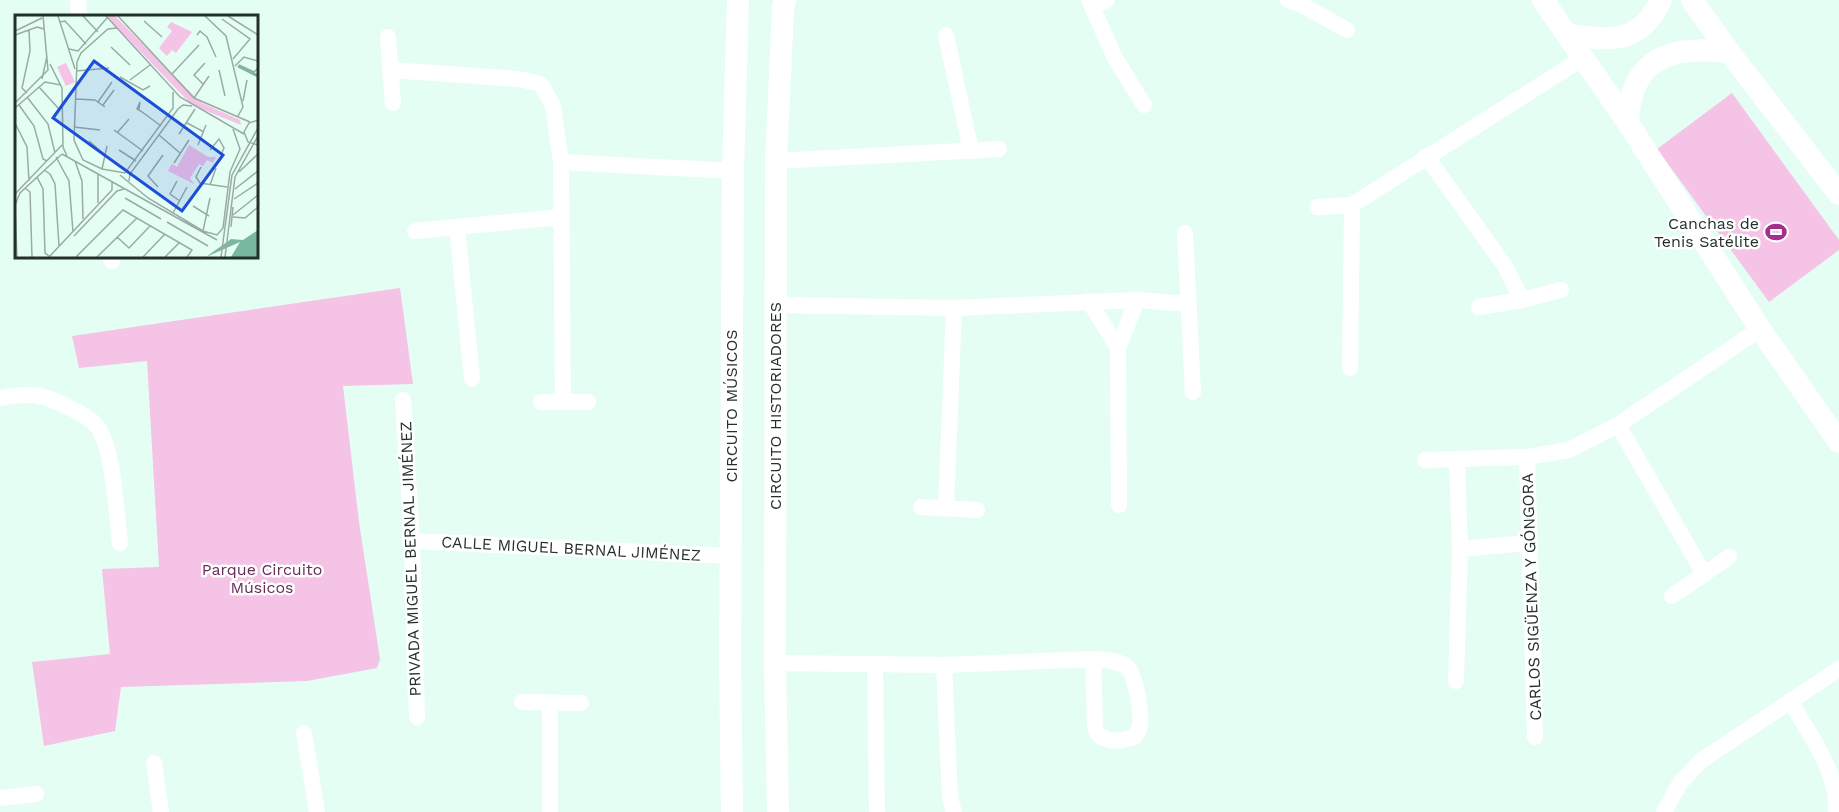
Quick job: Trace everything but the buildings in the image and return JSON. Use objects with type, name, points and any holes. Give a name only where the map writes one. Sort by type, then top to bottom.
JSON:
[{"type":"street","points":[[78,0],[79,15]]},
{"type":"street","name":"CIRCUITO MÚSICOS","points":[[732,812],[730,556],[733,171],[738,0]]},
{"type":"street","name":"CIRCUITO HISTORIADORES","points":[[778,812],[775,663],[776,161],[785,0]]},
{"type":"street","points":[[1288,0],[1300,4],[1347,30]]},
{"type":"street","points":[[1543,0],[1628,123],[1760,329],[1839,442]]},
{"type":"street","points":[[1567,34],[1606,40],[1626,36],[1645,24],[1661,0]]},
{"type":"street","points":[[1692,0],[1729,52],[1839,194]]},
{"type":"street","points":[[1096,2],[1115,58],[1144,105]]},
{"type":"street","points":[[946,35],[971,151]]},
{"type":"street","points":[[388,37],[393,103]]},
{"type":"street","points":[[1628,123],[1631,97],[1637,84],[1659,59],[1672,53],[1690,50],[1729,52]]},
{"type":"street","points":[[1317,207],[1352,205],[1583,58]]},
{"type":"street","points":[[390,70],[519,79],[541,84],[553,106],[561,162],[562,401]]},
{"type":"street","points":[[776,161],[999,149]]},
{"type":"street","points":[[1426,156],[1505,266],[1522,300]]},
{"type":"street","points":[[561,162],[733,171]]},
{"type":"street","points":[[1350,368],[1352,205]]},
{"type":"street","points":[[415,231],[561,217]]},
{"type":"street","points":[[457,227],[472,378]]},
{"type":"street","points":[[1185,233],[1193,392]]},
{"type":"street","points":[[1479,307],[1562,290]]},
{"type":"street","points":[[775,305],[954,308],[1137,300],[1189,304]]},
{"type":"street","points":[[1119,505],[1118,348],[1137,300]]},
{"type":"street","points":[[1089,301],[1118,348]]},
{"type":"street","points":[[946,508],[954,308]]},
{"type":"street","points":[[1425,460],[1527,457],[1569,450],[1618,425],[1760,329]]},
{"type":"street","points":[[0,398],[18,394],[46,396],[80,412],[96,426],[107,448],[120,543]]},
{"type":"street","name":"PRIVADA MIGUEL BERNAL JIMÉNEZ","points":[[403,400],[412,541],[417,717]]},
{"type":"street","points":[[541,402],[588,402]]},
{"type":"street","points":[[1618,425],[1704,574]]},
{"type":"street","name":"CARLOS SIGÜENZA Y GÓNGORA","points":[[1527,457],[1535,737]]},
{"type":"street","points":[[1456,681],[1460,549],[1457,460]]},
{"type":"street","points":[[921,507],[977,510]]},
{"type":"street","name":"CALLE MIGUEL BERNAL JIMÉNEZ","points":[[412,541],[730,556]]},
{"type":"street","points":[[1460,549],[1530,543]]},
{"type":"street","points":[[1672,596],[1729,557]]},
{"type":"street","points":[[775,663],[944,665],[1093,659],[1113,661],[1126,666],[1135,679],[1140,723],[1139,731],[1134,737],[1109,740],[1102,739],[1097,734],[1093,659]]},
{"type":"street","points":[[875,664],[878,812]]},
{"type":"street","points":[[944,665],[950,798],[954,812]]},
{"type":"street","points":[[1664,812],[1680,783],[1702,760],[1839,669]]},
{"type":"street","points":[[1790,701],[1827,763],[1836,784],[1836,812]]},
{"type":"street","points":[[522,702],[580,703]]},
{"type":"street","points":[[550,703],[550,812]]},
{"type":"street","points":[[304,733],[318,812]]},
{"type":"street","points":[[154,763],[160,812]]},
{"type":"street","points":[[6,802],[36,794]]},
{"type":"green space","points":[[1732,93],[1839,240],[1839,250],[1769,302],[1657,149]]},
{"type":"green space","name":"Parque Circuito Músicos","points":[[400,288],[413,384],[343,386],[359,522],[380,659],[377,668],[307,681],[121,687],[115,731],[44,746],[32,662],[110,654],[102,569],[159,567],[147,361],[79,368],[72,336]]},
{"type":"place","name":"Canchas de Tenis Satélite","points":[[1776,232]]}]
